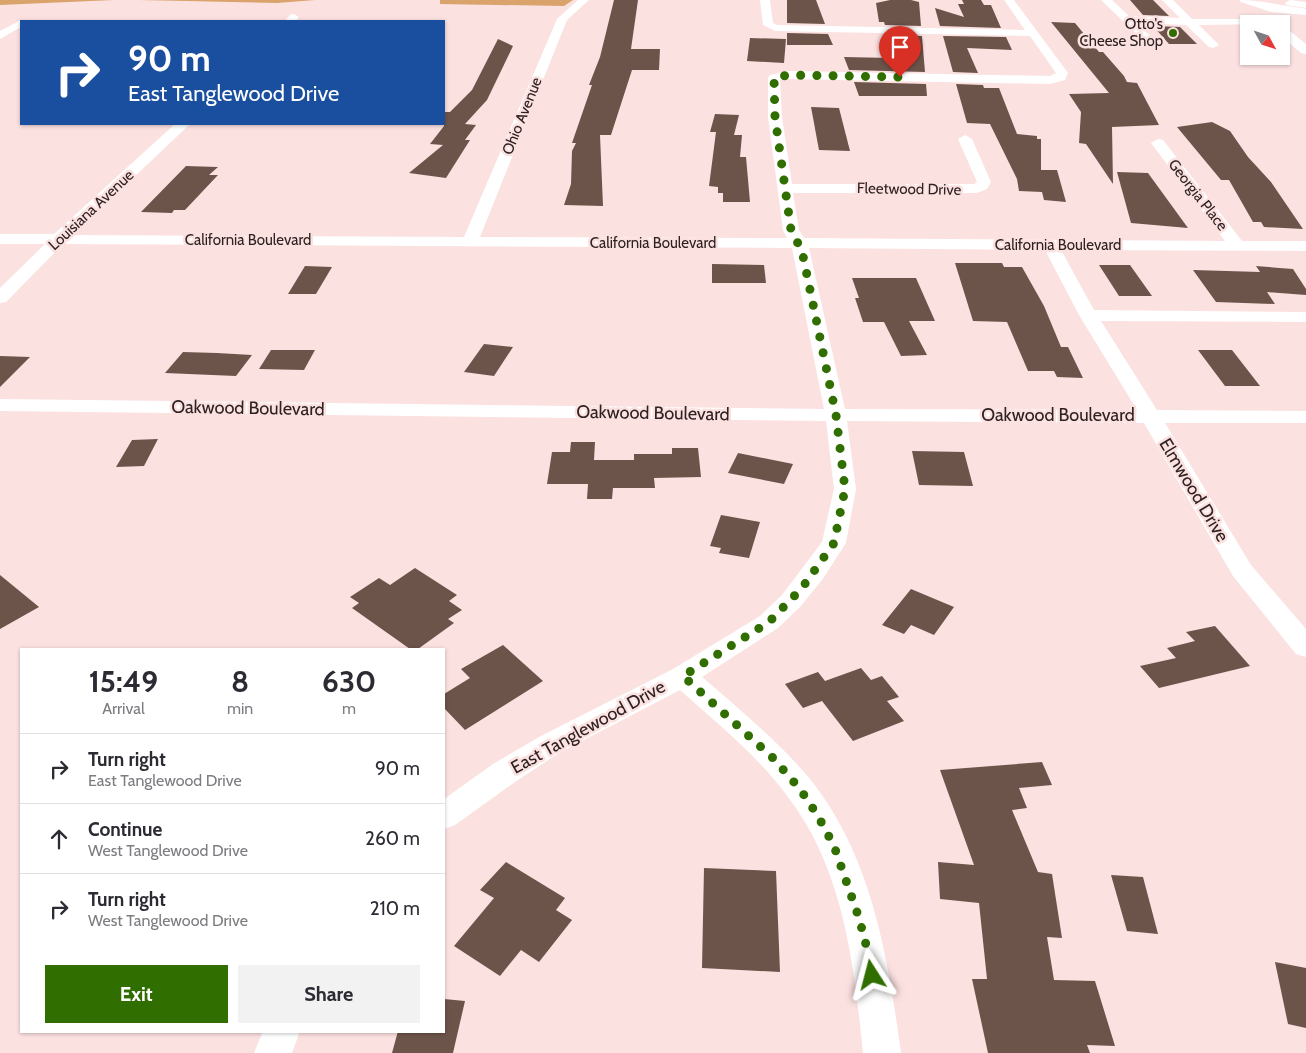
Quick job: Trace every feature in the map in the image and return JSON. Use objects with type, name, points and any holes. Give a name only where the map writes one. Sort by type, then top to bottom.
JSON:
[{"type":"main road","points":[[1244,0],[1271,8],[1300,6]]},
{"type":"main road","points":[[1244,0],[1262,15]]},
{"type":"main road","points":[[1290,38],[1306,50]]},
{"type":"street","name":"Ohio Avenue","points":[[470,241],[562,19],[584,0]]},
{"type":"street","points":[[765,0],[768,25],[775,28],[1034,33]]},
{"type":"street","points":[[1009,0],[1034,33]]},
{"type":"street","points":[[1106,0],[1152,44]]},
{"type":"street","points":[[1167,0],[1213,45]]},
{"type":"street","points":[[1127,19],[1240,24]]},
{"type":"street","points":[[0,36],[20,24]]},
{"type":"street","name":"East Tanglewood Drive","points":[[445,814],[550,745],[683,676],[769,622],[808,581],[834,543],[845,489],[836,415],[802,251],[791,230],[775,117],[774,78],[776,76],[788,75],[1050,80],[1061,78],[1062,73],[1034,33]]},
{"type":"street","name":"Louisiana Avenue","points":[[0,298],[182,125]]},
{"type":"street","name":"Fleetwood Drive","points":[[785,188],[959,190],[977,188],[982,186],[984,182],[965,139]]},
{"type":"street","name":"Georgia Place","points":[[1158,143],[1238,246]]},
{"type":"street","name":"California Boulevard","points":[[0,239],[1306,246]]},
{"type":"street","name":"Elmwood Drive","points":[[1051,246],[1088,315],[1242,570],[1306,647]]},
{"type":"street","points":[[1088,315],[1306,317]]},
{"type":"street","name":"Oakwood Boulevard","points":[[0,405],[836,415],[1306,417]]},
{"type":"street","points":[[683,676],[773,758],[800,789],[818,816],[834,846],[859,918],[869,956],[882,1053]]},
{"type":"street","points":[[273,1053],[281,1033]]},
{"type":"shaded area","points":[[0,0],[114,0],[0,5]]},
{"type":"shaded area","points":[[139,0],[315,0],[277,3]]},
{"type":"shaded area","points":[[440,0],[573,0],[564,6],[440,4]]},
{"type":"building","points":[[614,0],[638,0],[631,49],[660,49],[659,70],[632,70],[611,135],[600,135],[603,206],[564,205],[571,184],[572,151],[576,143],[572,143],[592,85],[589,85],[600,57]]},
{"type":"building","points":[[787,0],[816,0],[825,24],[787,23]]},
{"type":"building","points":[[890,0],[919,2],[921,26],[885,25],[884,22],[879,22],[876,3]]},
{"type":"building","points":[[962,0],[981,0],[984,5],[991,5],[1001,28],[940,26],[935,8],[964,17],[958,4],[964,4]]},
{"type":"building","points":[[1130,0],[1153,0],[1169,16],[1143,15]]},
{"type":"building","points":[[1051,22],[1075,23],[1099,52],[1103,52],[1127,82],[1137,83],[1159,125],[1112,127],[1113,184],[1086,144],[1079,143],[1081,112],[1069,94],[1109,93]]},
{"type":"building","name":"Otto's Cheese Shop","points":[[1153,26],[1180,27],[1197,44],[1169,44]]},
{"type":"building","points":[[787,33],[828,34],[833,45],[787,45]]},
{"type":"building","points":[[887,35],[922,36],[925,72],[849,70],[844,57],[891,58]]},
{"type":"building","points":[[943,36],[1006,37],[1012,50],[967,48],[978,73],[953,72]]},
{"type":"building","points":[[750,38],[786,39],[784,63],[747,61]]},
{"type":"building","points":[[498,39],[513,46],[487,100],[465,124],[476,125],[465,140],[470,140],[446,178],[409,173],[443,145],[430,144],[445,125],[445,112],[450,112],[472,90]]},
{"type":"building","points":[[854,82],[926,84],[927,96],[859,96]]},
{"type":"building","points":[[956,84],[983,85],[984,88],[999,88],[1017,134],[1037,136],[1037,139],[1041,139],[1041,170],[1057,170],[1066,202],[1044,200],[1042,192],[1019,191],[1017,179],[990,124],[967,123]]},
{"type":"building","points":[[811,107],[839,108],[850,151],[819,150]]},
{"type":"building","points":[[715,114],[739,115],[734,135],[742,135],[740,157],[746,157],[750,202],[723,202],[723,193],[718,193],[718,187],[709,186],[716,132],[710,132]]},
{"type":"building","points":[[1212,122],[1230,131],[1248,157],[1271,182],[1303,229],[1264,227],[1261,222],[1253,222],[1229,180],[1221,180],[1177,127]]},
{"type":"building","points":[[186,166],[218,167],[209,175],[218,175],[185,210],[174,210],[172,213],[141,212]]},
{"type":"building","points":[[1117,172],[1148,173],[1188,228],[1131,223]]},
{"type":"building","points":[[955,263],[1002,263],[1004,267],[1022,267],[1044,306],[1061,347],[1068,347],[1083,378],[1057,377],[1054,371],[1028,371],[1007,322],[973,321]]},
{"type":"building","points":[[712,264],[764,265],[766,283],[712,283]]},
{"type":"building","points":[[1099,265],[1130,265],[1152,296],[1119,296]]},
{"type":"building","points":[[305,266],[332,267],[316,294],[288,294]]},
{"type":"building","points":[[1256,266],[1293,269],[1306,289],[1306,295],[1267,292],[1275,304],[1216,302],[1193,270],[1260,272]]},
{"type":"building","points":[[852,278],[916,278],[935,321],[909,321],[927,355],[901,356],[884,322],[863,322],[855,298],[859,298]]},
{"type":"building","points":[[484,344],[513,347],[494,376],[464,372]]},
{"type":"building","points":[[271,350],[315,350],[304,370],[259,369]]},
{"type":"building","points":[[1198,350],[1232,350],[1260,386],[1225,386]]},
{"type":"building","points":[[183,352],[252,355],[236,376],[165,373]]},
{"type":"building","points":[[0,356],[30,357],[0,387]]},
{"type":"building","points":[[158,439],[144,466],[116,467],[132,440]]},
{"type":"building","points":[[571,442],[595,442],[594,460],[634,460],[634,454],[672,454],[672,448],[698,448],[701,477],[654,478],[655,488],[613,488],[612,499],[587,499],[588,484],[547,484],[552,452],[570,452]]},
{"type":"building","points":[[912,451],[964,452],[973,486],[919,485]]},
{"type":"building","points":[[738,453],[793,464],[784,484],[728,473]]},
{"type":"building","points":[[721,515],[760,522],[749,558],[719,553],[721,548],[710,546]]},
{"type":"building","points":[[415,568],[457,595],[449,601],[462,610],[448,619],[454,623],[419,648],[409,648],[352,608],[359,603],[350,597],[379,578],[390,585]]},
{"type":"building","points":[[0,575],[39,607],[0,629]]},
{"type":"building","points":[[911,589],[954,607],[934,635],[911,625],[904,634],[882,625]]},
{"type":"building","points":[[1215,626],[1250,666],[1159,688],[1140,666],[1176,658],[1167,648],[1195,641],[1186,632]]},
{"type":"building","points":[[503,645],[543,681],[465,730],[445,709],[445,693],[470,678],[461,669]]},
{"type":"building","points":[[861,668],[871,680],[882,676],[899,697],[887,701],[904,721],[853,741],[822,701],[803,708],[785,684],[818,672],[825,681]]},
{"type":"building","points":[[1042,762],[1052,785],[1019,788],[1027,808],[1012,810],[1038,872],[1052,874],[1062,938],[1047,937],[1054,980],[1095,981],[1115,1046],[1087,1045],[1090,1053],[988,1053],[972,979],[987,979],[979,903],[940,899],[938,862],[974,865],[940,770]]},
{"type":"building","points":[[506,862],[565,898],[556,910],[572,920],[539,962],[521,950],[500,976],[454,946],[494,898],[480,890]]},
{"type":"building","points":[[704,868],[776,871],[780,972],[702,968]]},
{"type":"building","points":[[1111,875],[1143,877],[1158,934],[1127,931]]},
{"type":"building","points":[[1275,962],[1306,968],[1306,1028],[1288,1024]]},
{"type":"building","points":[[445,999],[465,1001],[453,1053],[392,1053],[397,1033],[445,1033]]},
{"type":"place","name":"Otto's Cheese Shop","points":[[1173,33]]},
{"type":"route","points":[[872,975],[859,918],[834,846],[818,816],[800,789],[773,758],[683,676],[737,644],[769,622],[791,601],[813,574],[834,543],[845,489],[836,415],[802,251],[791,230],[775,117],[774,78],[781,75],[900,77]]}]
